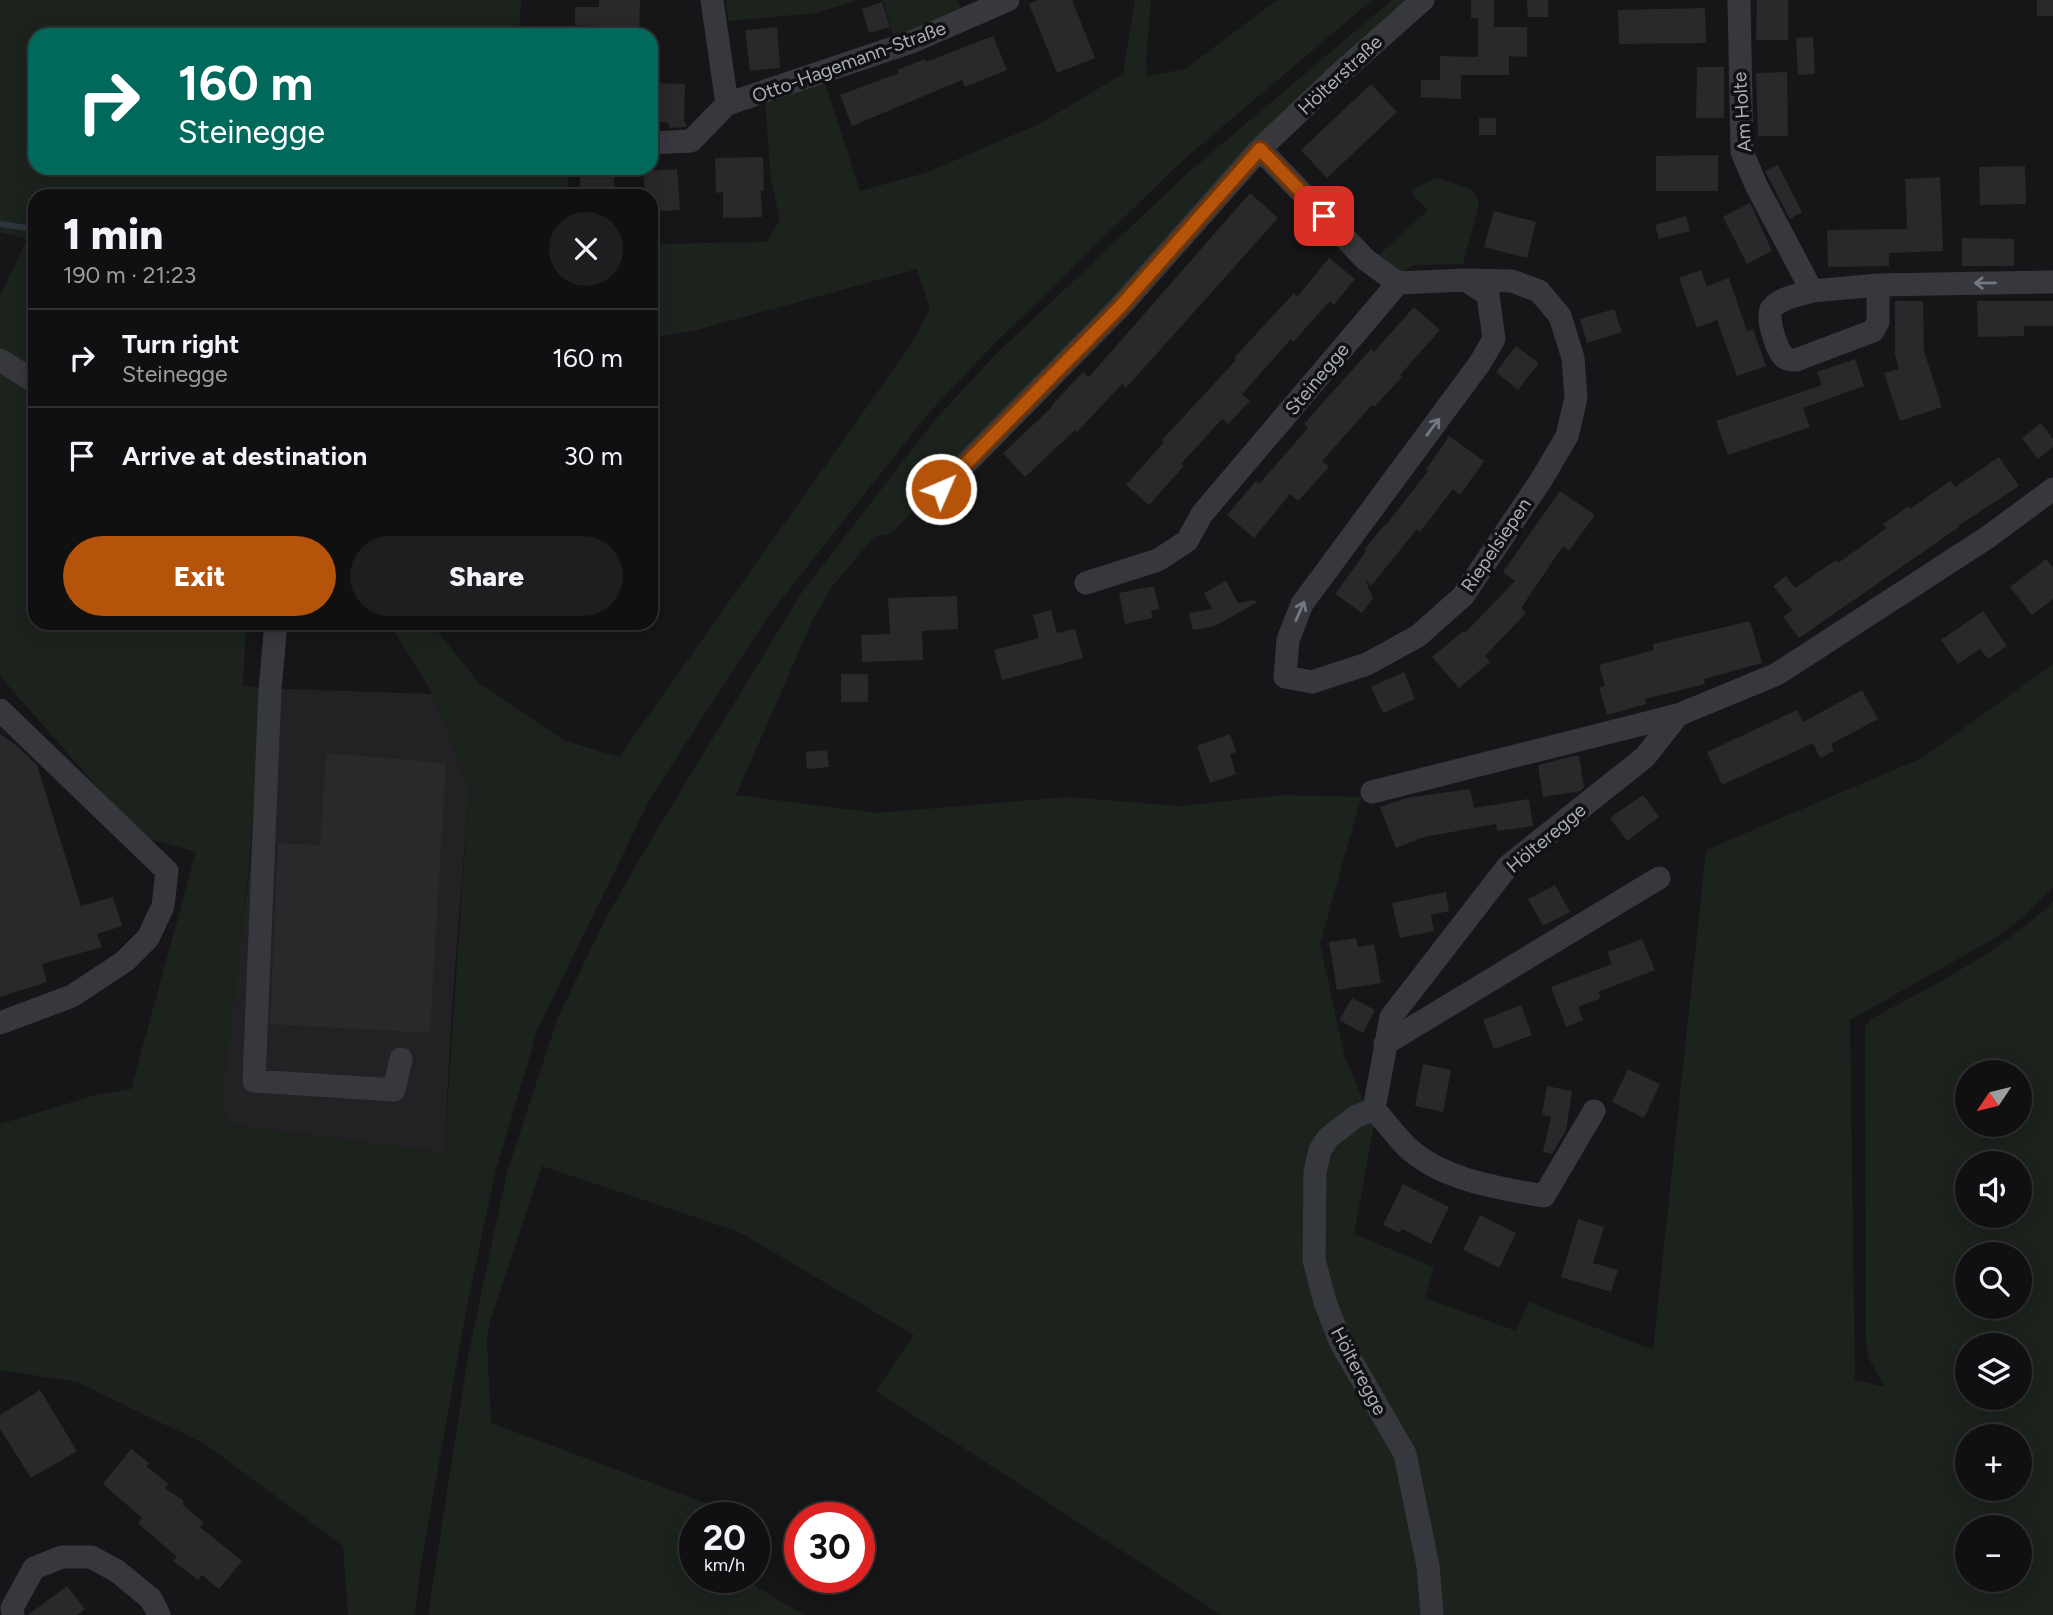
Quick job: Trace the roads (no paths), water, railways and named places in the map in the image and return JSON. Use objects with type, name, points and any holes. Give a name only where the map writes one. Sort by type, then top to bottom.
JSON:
[{"type":"street","name":"Otto-Hagemann-Straße","points":[[712,0],[727,104]]},
{"type":"street","name":"Otto-Hagemann-Straße","points":[[658,143],[691,141],[727,104],[914,41],[1008,0]]},
{"type":"street","name":"Am Holte","points":[[1739,0],[1742,152],[1756,185],[1812,291]]},
{"type":"street","name":"Hölterstraße","points":[[923,507],[1120,307],[1260,149],[1421,1]]},
{"type":"street","points":[[1260,149],[1366,260],[1398,284]]},
{"type":"street","name":"Riepelsiepen","points":[[1398,284],[1466,280],[1511,281],[1539,291],[1560,316],[1573,358],[1576,398],[1567,436],[1543,477],[1463,596],[1418,636],[1367,664],[1312,682],[1285,677],[1288,640],[1302,604],[1480,363],[1494,339],[1488,295],[1466,280]]},
{"type":"street","points":[[1878,285],[1878,322],[1873,331],[1796,360],[1789,360],[1780,352],[1768,316],[1770,310],[1782,300],[1812,291],[1878,285],[2053,282]]},
{"type":"street","name":"Steinegge","points":[[1086,583],[1158,560],[1187,541],[1202,514],[1398,284]]},
{"type":"street","points":[[0,360],[28,378]]},
{"type":"street","name":"Hölteregge","points":[[1372,792],[1678,715],[1777,674],[1988,537],[2053,489]]},
{"type":"street","points":[[275,630],[270,689],[254,1081],[394,1090],[401,1059]]},
{"type":"street","points":[[0,710],[167,871],[163,906],[148,938],[125,961],[72,996],[0,1023]]},
{"type":"street","name":"Hölteregge","points":[[1432,1615],[1428,1566],[1405,1454],[1341,1343],[1325,1302],[1314,1260],[1315,1172],[1320,1150],[1328,1138],[1355,1117],[1374,1109],[1391,1017],[1508,866],[1645,757],[1678,715]]},
{"type":"street","points":[[1385,1044],[1660,878]]},
{"type":"street","points":[[1374,1109],[1408,1148],[1443,1170],[1484,1186],[1544,1196],[1594,1111]]},
{"type":"street","points":[[13,1615],[12,1608],[34,1568],[62,1557],[92,1557],[117,1571],[151,1600],[159,1615]]},
{"type":"waterway","points":[[0,224],[28,228]]}]
